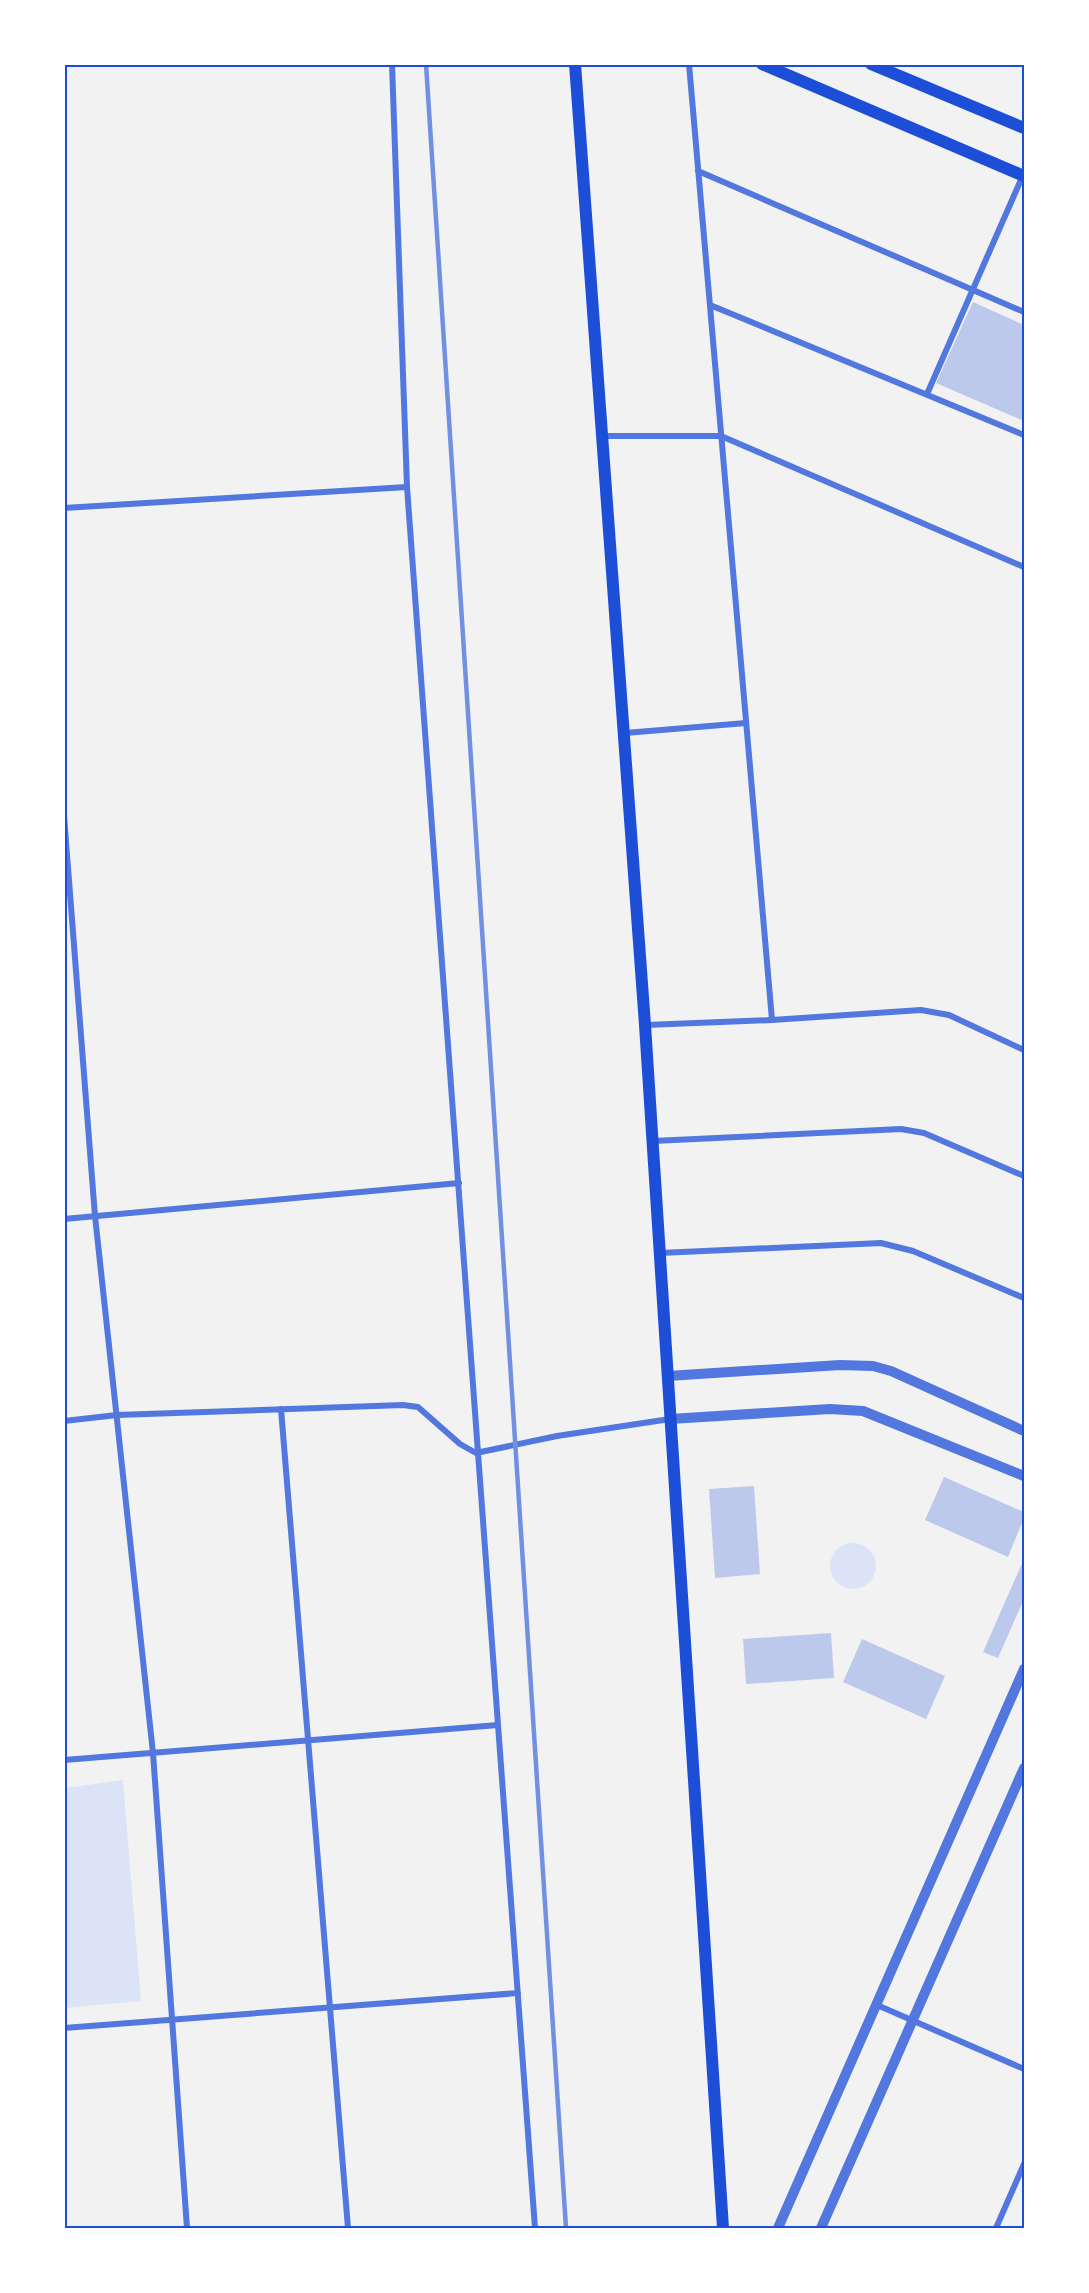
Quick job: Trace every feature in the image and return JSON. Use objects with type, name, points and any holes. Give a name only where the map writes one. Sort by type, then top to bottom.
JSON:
[{"type":"main road","points":[[576,64],[653,1141],[723,2229]]},
{"type":"main road","points":[[762,64],[1024,174]]},
{"type":"main road","points":[[871,64],[1024,128]]},
{"type":"street","points":[[392,64],[407,487],[459,1183],[476,1453],[535,2229]]},
{"type":"street","points":[[689,64],[772,1020]]},
{"type":"street","points":[[698,171],[1024,312]]},
{"type":"street","points":[[927,394],[1024,174]]},
{"type":"street","points":[[710,305],[1024,435]]},
{"type":"street","points":[[603,436],[721,436],[1024,567]]},
{"type":"street","points":[[64,508],[407,487]]},
{"type":"street","points":[[625,733],[746,723]]},
{"type":"street","points":[[64,816],[95,1216],[153,1753],[187,2229]]},
{"type":"street","points":[[645,1025],[772,1020],[921,1010],[949,1015],[1024,1050]]},
{"type":"street","points":[[653,1141],[901,1129],[924,1133],[1024,1176]]},
{"type":"street","points":[[64,1218],[459,1183]]},
{"type":"street","points":[[660,1253],[881,1244],[913,1251],[1024,1298]]},
{"type":"street","points":[[668,1376],[840,1365],[873,1366],[891,1371],[1024,1431]]},
{"type":"street","points":[[64,1421],[117,1415],[403,1405],[418,1407],[460,1444],[476,1453],[670,1419],[830,1409],[863,1411],[1024,1476]]},
{"type":"street","points":[[281,1409],[348,2229]]},
{"type":"street","points":[[778,2229],[1024,1669]]},
{"type":"street","points":[[64,1760],[498,1725]]},
{"type":"street","points":[[821,2229],[1024,1768]]},
{"type":"street","points":[[64,2028],[518,1993]]},
{"type":"street","points":[[877,2005],[1024,2069]]},
{"type":"street","points":[[996,2229],[1022,2177],[1024,2164]]},
{"type":"shaded area","points":[[853,1543],[869,1550],[876,1566],[869,1582],[853,1589],[837,1582],[830,1566],[837,1550]]},
{"type":"shaded area","points":[[123,1780],[141,2001],[65,2008],[65,1788]]},
{"type":"building","points":[[973,302],[1024,325],[1024,421],[936,383]]},
{"type":"building","points":[[944,1477],[1024,1512],[1024,1518],[1008,1557],[925,1520]]},
{"type":"building","points":[[754,1486],[760,1574],[715,1578],[709,1489]]},
{"type":"building","points":[[1024,1559],[1024,1599],[998,1658],[983,1652]]},
{"type":"building","points":[[831,1633],[834,1678],[746,1684],[743,1639]]},
{"type":"building","points":[[862,1639],[945,1676],[926,1719],[843,1682]]},
{"type":"railway","points":[[426,64],[566,2228]]}]
